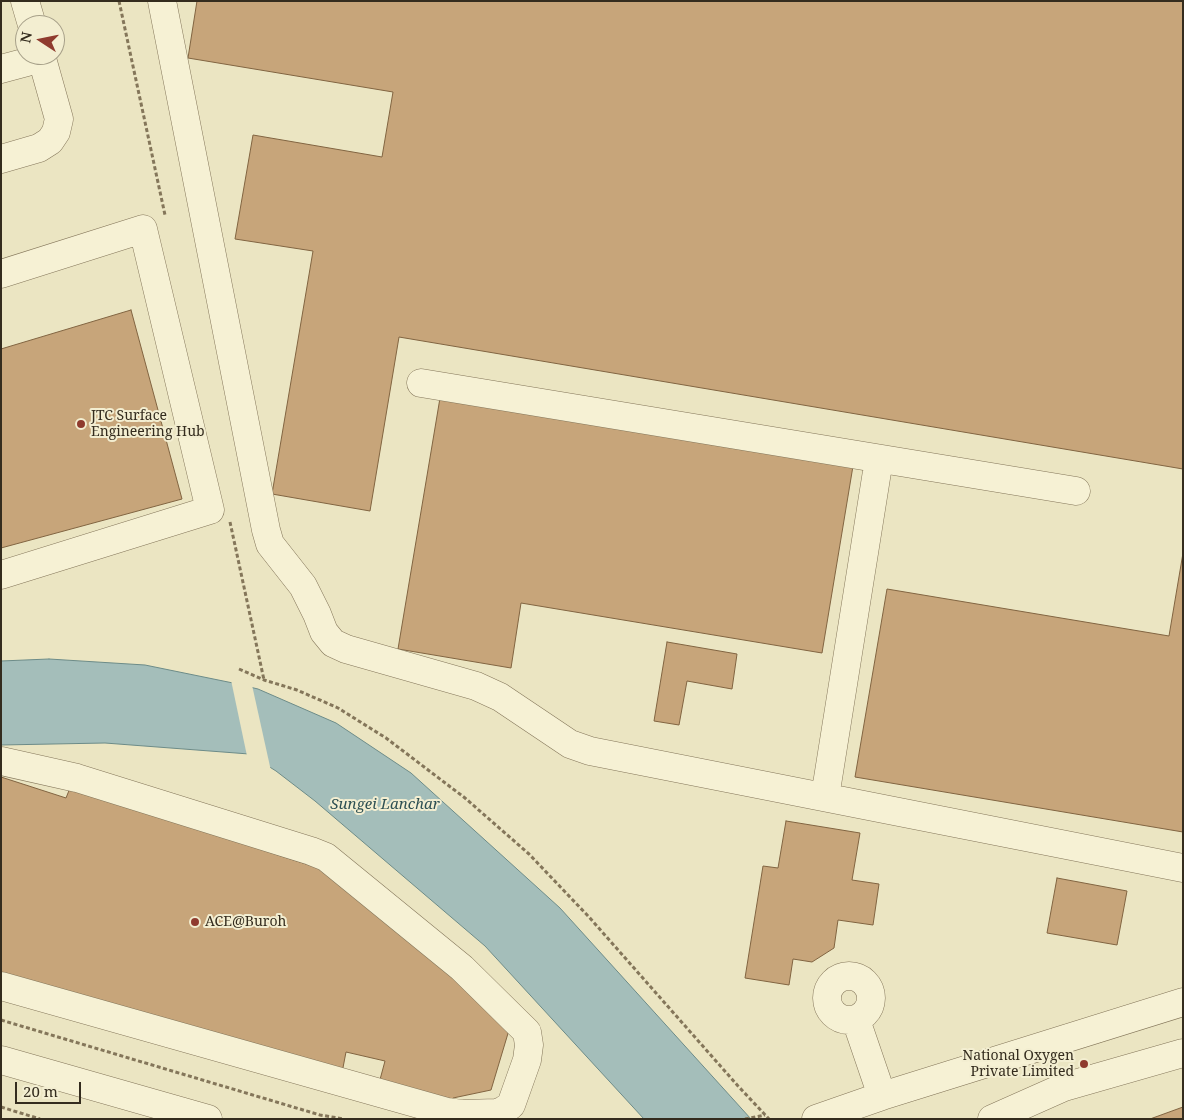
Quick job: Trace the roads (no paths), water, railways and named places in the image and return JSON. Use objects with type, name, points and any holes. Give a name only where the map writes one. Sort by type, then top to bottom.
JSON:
[{"type":"street","points":[[25,1],[29,15]]},
{"type":"street","points":[[162,1],[266,530],[270,544],[303,586],[324,632],[333,642],[346,650],[476,686],[500,697],[570,744],[590,751],[1183,868]]},
{"type":"street","points":[[1,70],[16,65]]},
{"type":"street","points":[[1,159],[39,148],[50,142],[56,132],[59,119],[43,65]]},
{"type":"street","points":[[1,274],[142,229],[210,510],[1,575]]},
{"type":"street","points":[[421,383],[1076,491]]},
{"type":"street","points":[[825,797],[879,459]]},
{"type":"street","points":[[1,761],[77,778],[326,857],[462,968],[527,1032],[529,1045],[527,1060],[511,1105],[497,1112],[462,1114],[447,1112],[1,986]]},
{"type":"street","points":[[816,1119],[882,1096],[1180,1010]]},
{"type":"street","points":[[856,1020],[882,1096]]},
{"type":"street","points":[[992,1119],[1064,1087],[1183,1053]]},
{"type":"street","points":[[1,1060],[208,1119]]},
{"type":"water","name":"Sungei Lanchar","points":[[49,659],[145,665],[233,683],[258,689],[336,723],[411,773],[560,908],[751,1119],[644,1119],[485,946],[315,801],[276,771],[249,754],[105,743],[1,745],[1,661]]},
{"type":"place","name":"JTC Surface Engineering Hub","points":[[81,424]]},
{"type":"place","name":"ACE@Buroh","points":[[195,922]]},
{"type":"place","name":"National Oxygen Private Limited","points":[[1084,1064]]}]
